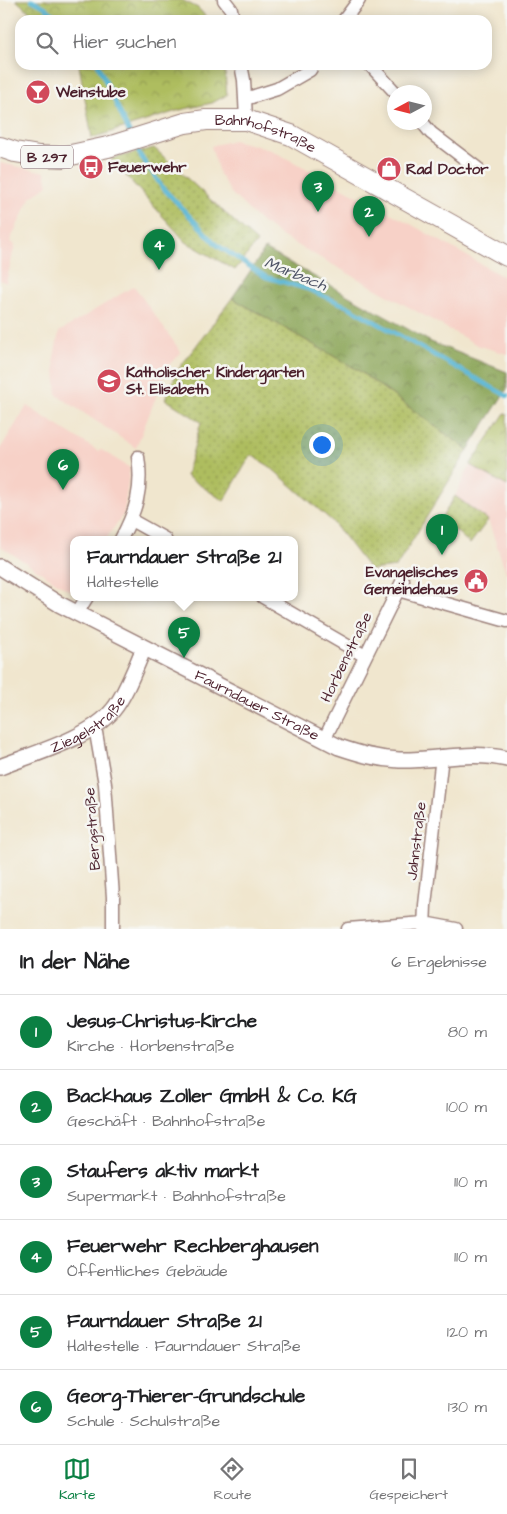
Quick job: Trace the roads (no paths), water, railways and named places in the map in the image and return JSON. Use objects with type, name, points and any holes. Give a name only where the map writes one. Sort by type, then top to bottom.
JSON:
[{"type":"main road","name":"Bahnhofstraße","points":[[0,147],[39,156],[54,157],[84,154],[174,125],[206,120],[246,120],[291,135],[507,256]]},
{"type":"street","points":[[224,0],[231,9],[232,15]]},
{"type":"street","points":[[348,15],[360,0]]},
{"type":"street","points":[[242,70],[246,120]]},
{"type":"street","points":[[245,99],[276,89],[310,70]]},
{"type":"street","points":[[375,70],[389,85]]},
{"type":"street","points":[[429,130],[477,168]]},
{"type":"street","points":[[122,536],[131,520],[140,491],[141,476],[138,456]]},
{"type":"street","points":[[131,520],[160,536]]},
{"type":"street","name":"Faurndauer Straße","points":[[0,567],[46,596],[339,747],[368,757],[400,760],[474,755],[495,756],[507,759]]},
{"type":"street","name":"Horbenstraße","points":[[324,740],[400,585],[507,621]]},
{"type":"street","points":[[77,612],[84,601]]},
{"type":"street","points":[[271,601],[365,656]]},
{"type":"street","name":"Ziegelstraße","points":[[0,767],[72,739],[95,727],[113,710],[144,648]]},
{"type":"street","name":"Bergstraße","points":[[95,727],[105,784],[113,897],[113,929]]},
{"type":"street","name":"Jahnstraße","points":[[424,926],[442,756]]},
{"type":"street","points":[[348,929],[424,926],[456,929]]},
{"type":"waterway","name":"Marbach","points":[[32,0],[54,15]]},
{"type":"waterway","name":"Marbach","points":[[100,70],[130,134]]},
{"type":"waterway","name":"Marbach","points":[[134,143],[162,187],[217,245],[266,277],[307,289],[347,306],[507,396]]},
{"type":"place","name":"Weinstube","points":[[38,92]]},
{"type":"place","name":"Feuerwehr","points":[[91,167]]},
{"type":"place","name":"Rad Doctor","points":[[389,169]]},
{"type":"place","name":"Staufers aktiv markt","points":[[318,212]]},
{"type":"place","name":"Backhaus Zoller GmbH & Co. KG","points":[[369,237]]},
{"type":"place","name":"Feuerwehr Rechberghausen","points":[[159,270]]},
{"type":"place","name":"Katholischer Kindergarten St. Elisabeth","points":[[109,381]]},
{"type":"place","name":"Georg-Thierer-Grundschule","points":[[63,490]]},
{"type":"place","name":"Jesus-Christus-Kirche","points":[[442,555]]},
{"type":"place","name":"Evangelisches Gemeindehaus","points":[[476,581]]},
{"type":"place","name":"Faurndauer Straße 21","points":[[184,658]]}]
